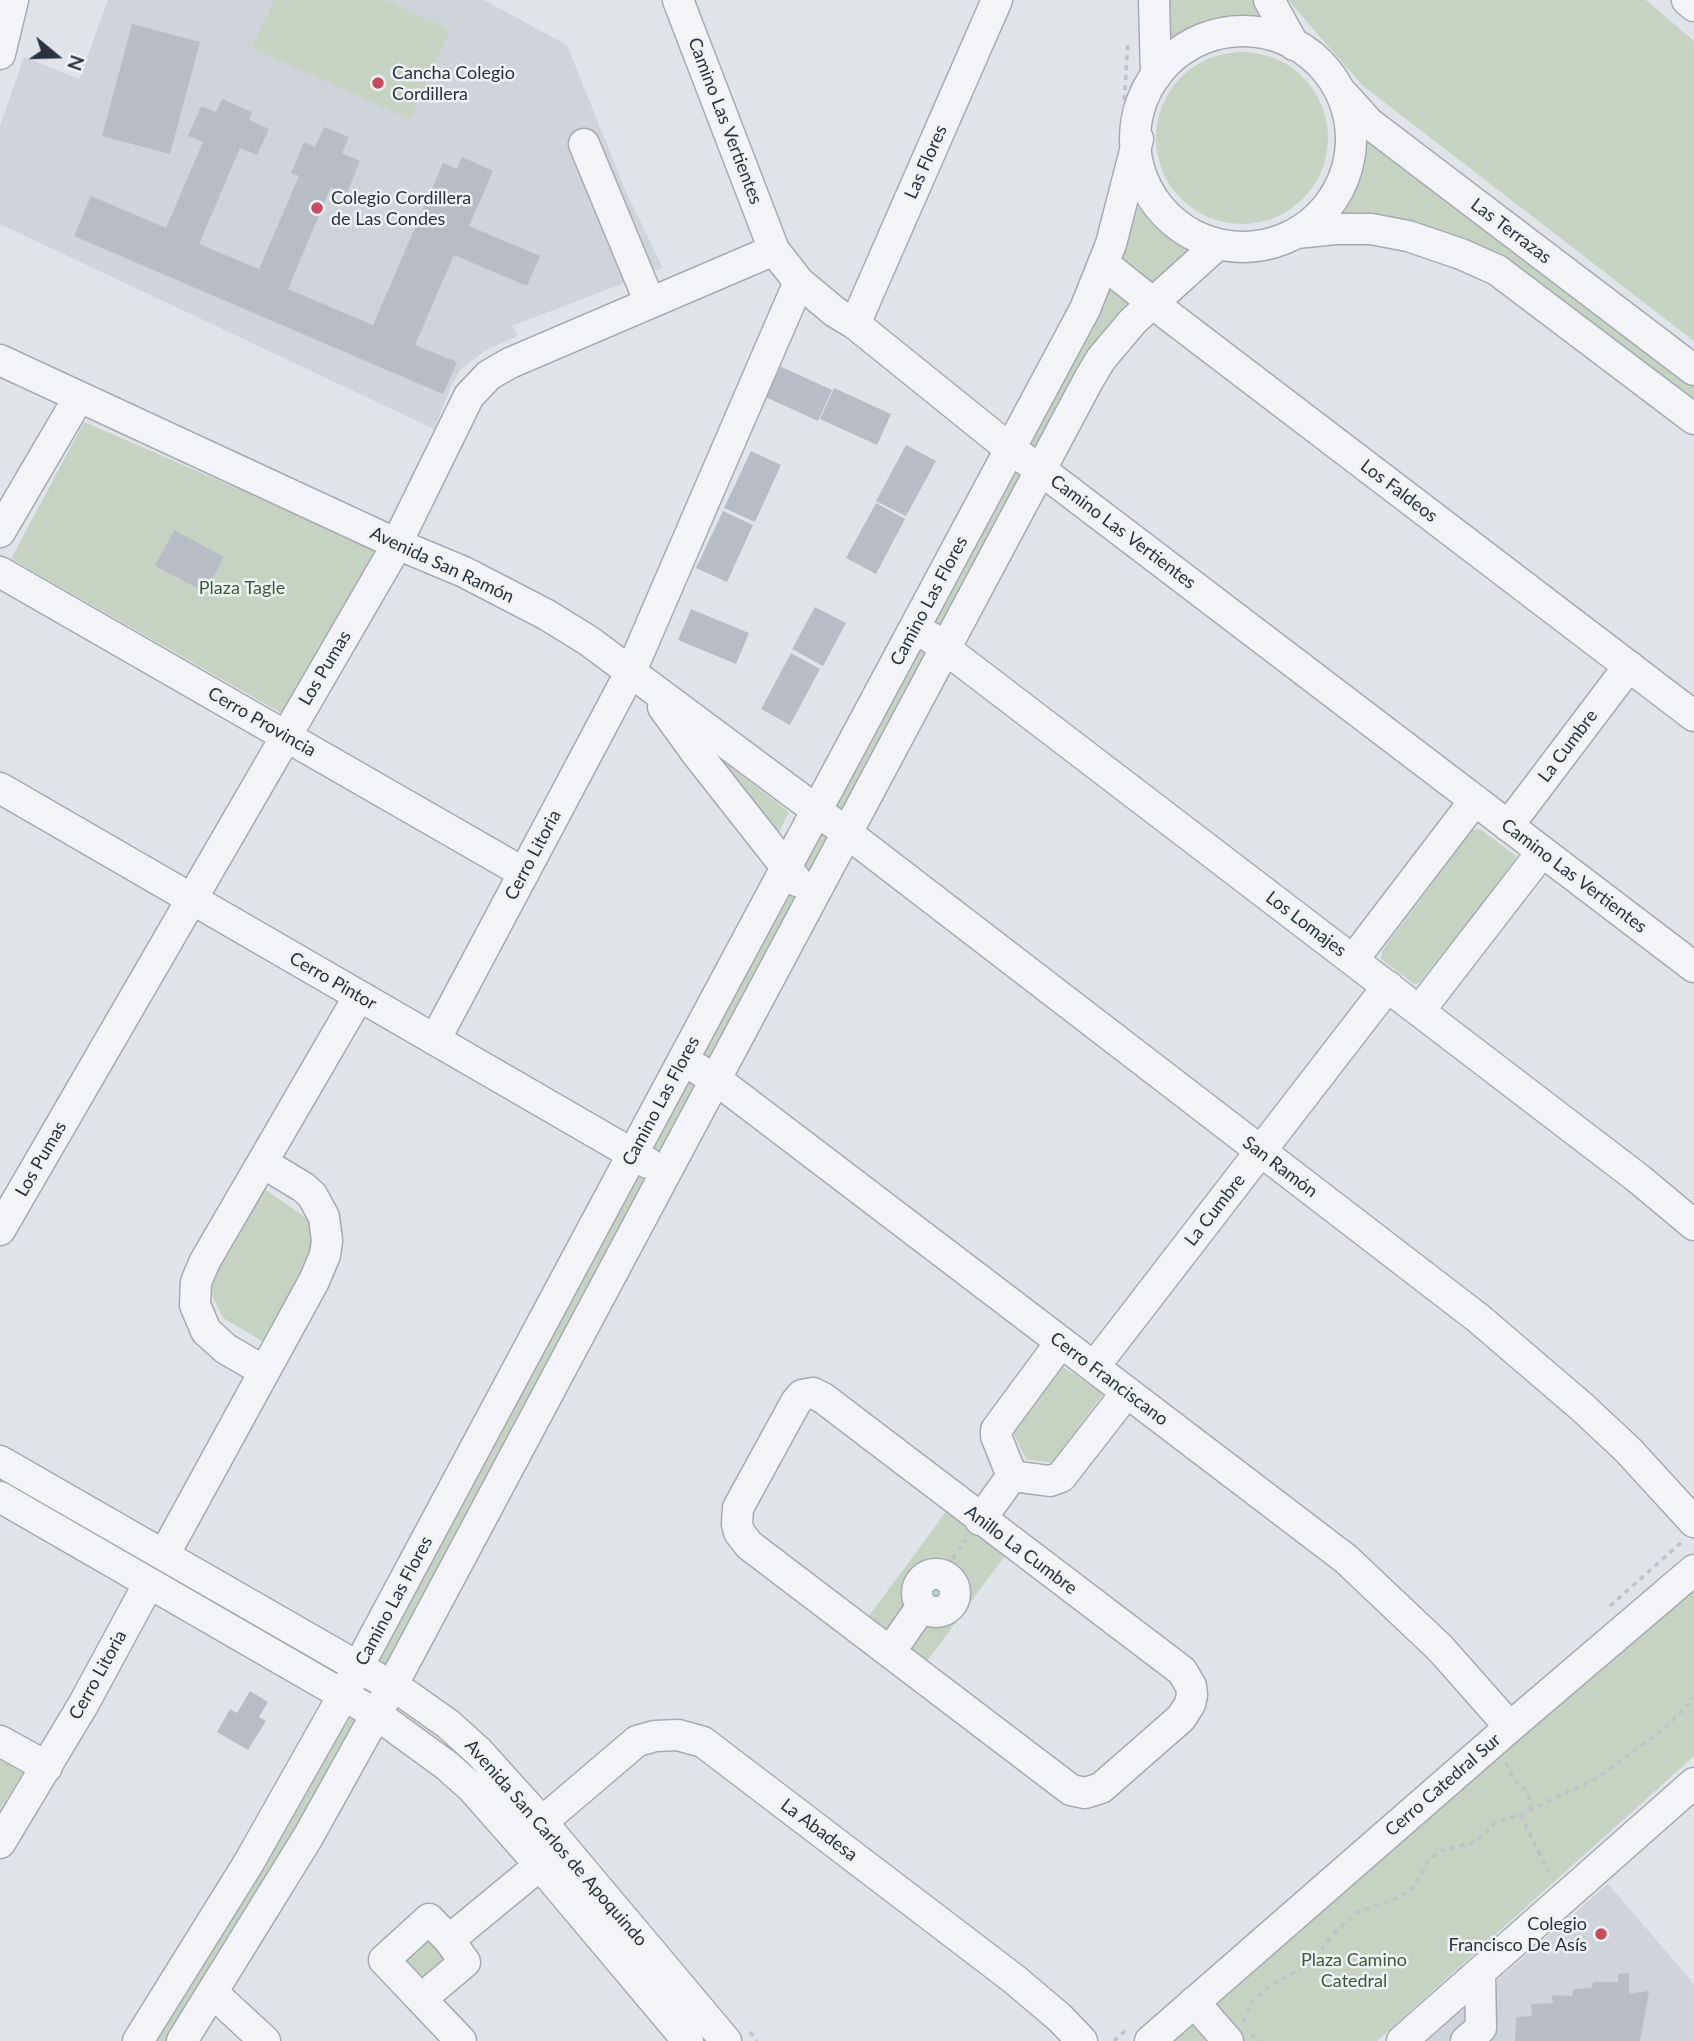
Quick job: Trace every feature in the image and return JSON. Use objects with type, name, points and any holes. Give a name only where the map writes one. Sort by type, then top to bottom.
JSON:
[{"type":"street","points":[[0,54],[13,0]]},
{"type":"street","name":"Camino Las Vertientes","points":[[678,0],[774,250],[799,282],[1010,449],[1694,967]]},
{"type":"street","name":"Las Flores","points":[[855,324],[997,0]]},
{"type":"street","points":[[1154,0],[1156,76]]},
{"type":"street","points":[[1269,0],[1294,45]]},
{"type":"street","points":[[1687,0],[1694,6]]},
{"type":"street","points":[[1226,31],[1261,32],[1294,45],[1313,58],[1334,84],[1342,99],[1348,123],[1349,148],[1347,164],[1338,188],[1325,209],[1296,233],[1281,240],[1257,246],[1233,247],[1197,238],[1180,228],[1158,207],[1143,180],[1138,160],[1138,139],[1139,117],[1145,95],[1156,76],[1175,55],[1205,37],[1226,31]]},
{"type":"street","name":"Las Terrazas","points":[[1334,84],[1369,123],[1694,370]]},
{"type":"street","name":"Camino Las Flores","points":[[138,2041],[248,1864],[359,1668],[1085,309],[1117,225],[1138,139]]},
{"type":"street","points":[[584,145],[650,303]]},
{"type":"street","points":[[1296,233],[1371,229],[1408,236],[1461,254],[1497,271],[1694,419]]},
{"type":"street","name":"Camino Las Flores","points":[[183,2041],[308,1837],[392,1686],[1101,359],[1152,302],[1217,245]]},
{"type":"street","name":"Los Pumas","points":[[0,1230],[397,544],[460,410],[480,383],[510,363],[774,250]]},
{"type":"street","name":"Los Faldeos","points":[[1104,264],[1694,716]]},
{"type":"street","name":"Cerro Litoria","points":[[435,1040],[524,873],[638,676],[799,282]]},
{"type":"street","points":[[1612,357],[1636,326]]},
{"type":"street","name":"Avenida San Ramón","points":[[0,360],[397,544],[464,572],[548,615],[638,676],[847,834]]},
{"type":"street","points":[[0,533],[79,397]]},
{"type":"street","name":"Cerro Provincia","points":[[0,572],[524,873]]},
{"type":"street","name":"Los Lomajes","points":[[915,627],[1420,1010],[1639,1179],[1694,1225]]},
{"type":"street","name":"La Cumbre","points":[[1508,826],[1629,666]]},
{"type":"street","points":[[638,676],[785,869],[812,898]]},
{"type":"street","name":"Cerro Pintor","points":[[0,788],[666,1172]]},
{"type":"street","points":[[1353,960],[1475,800]]},
{"type":"street","name":"San Ramón","points":[[847,834],[1478,1318],[1536,1366],[1628,1450],[1694,1522]]},
{"type":"street","points":[[1420,1010],[1542,852]]},
{"type":"street","name":"La Cumbre","points":[[1094,1367],[1388,986]]},
{"type":"street","points":[[264,1371],[215,1341],[199,1318],[195,1294],[200,1271],[359,996]]},
{"type":"street","name":"Cerro Franciscano","points":[[683,1060],[715,1079],[1346,1559],[1440,1648],[1502,1734]]},
{"type":"street","points":[[164,1555],[321,1268],[327,1241],[324,1217],[312,1195],[263,1163]]},
{"type":"street","points":[[1012,1476],[996,1430],[1061,1342]]},
{"type":"street","points":[[1012,1476],[1050,1481],[1061,1477],[1128,1392]]},
{"type":"street","name":"Anillo La Cumbre","points":[[807,1393],[823,1398],[980,1520],[1188,1678],[1192,1695],[1186,1711],[1094,1792],[1078,1793],[1063,1785],[749,1545],[739,1532],[736,1516],[741,1500],[798,1398],[807,1393]]},
{"type":"street","name":"Avenida San Carlos de Apoquindo","points":[[0,1461],[392,1686],[432,1712],[464,1738],[542,1822],[726,2041]]},
{"type":"street","points":[[980,1520],[1012,1476]]},
{"type":"street","name":"Avenida San Carlos de Apoquindo","points":[[0,1497],[376,1714],[419,1743],[472,1788],[540,1865],[681,2039]]},
{"type":"street","name":"Cerro Catedral Sur","points":[[1150,2041],[1694,1570]]},
{"type":"street","points":[[890,1652],[922,1606],[917,1594],[921,1582],[931,1575],[941,1575]]},
{"type":"street","name":"Cerro Litoria","points":[[0,1843],[47,1768],[149,1583]]},
{"type":"street","name":"La Abadesa","points":[[542,1822],[637,1741],[655,1736],[678,1735],[703,1742],[1014,1979],[1060,2018],[1082,2041]]},
{"type":"street","points":[[0,1741],[47,1768]]},
{"type":"street","points":[[1402,2041],[1690,1794]]},
{"type":"street","points":[[449,1940],[540,1865]]},
{"type":"street","points":[[421,1998],[465,1962],[429,1919],[384,1960],[461,2041]]},
{"type":"street","points":[[1466,2041],[1481,2028],[1480,1972]]},
{"type":"street","points":[[213,1993],[265,2041]]},
{"type":"street","points":[[1194,2002],[1234,2035]]},
{"type":"path","points":[[941,1575],[980,1520]]},
{"type":"path","points":[[1234,2035],[1252,2002],[1271,1985],[1310,1964],[1332,1935],[1356,1913],[1400,1897],[1414,1887],[1428,1861],[1440,1851],[1475,1842],[1496,1822],[1520,1815],[1597,1777],[1665,1728],[1694,1698]]},
{"type":"path","points":[[1502,1734],[1514,1780],[1527,1791],[1531,1809]]},
{"type":"path","points":[[1520,1815],[1553,1880]]},
{"type":"shaded area","name":"Colegio Cordillera de Las Condes","points":[[108,0],[484,0],[567,45],[626,192],[663,268],[512,326],[518,336],[486,350],[460,370],[434,429],[0,224],[0,126],[24,57],[79,79]]},
{"type":"shaded area","name":"Colegio Francisco De Asís","points":[[1608,1884],[1694,1984],[1694,2041],[1427,2041]]},
{"type":"green space","name":"Cancha Colegio Cordillera","points":[[274,0],[385,0],[450,30],[410,119],[252,48]]},
{"type":"green space","points":[[1165,0],[1255,0],[1266,21],[1222,17],[1168,45]]},
{"type":"green space","points":[[1288,0],[1646,0],[1694,41],[1694,341],[1362,85]]},
{"type":"green space","points":[[1242,52],[1275,58],[1303,77],[1322,105],[1328,138],[1322,171],[1303,199],[1275,218],[1242,224],[1209,218],[1181,199],[1162,171],[1156,138],[1162,105],[1181,77],[1209,58]]},
{"type":"green space","points":[[1369,134],[1694,384],[1694,405],[1510,261],[1455,236],[1414,222],[1383,217],[1333,215],[1352,189],[1360,165],[1360,136]]},
{"type":"green space","points":[[1135,208],[1146,208],[1172,234],[1199,244],[1156,282],[390,1664],[244,1922],[169,2041],[147,2041]]},
{"type":"green space","name":"Plaza Tagle","points":[[84,422],[377,549],[283,714],[11,559]]},
{"type":"green space","points":[[711,752],[789,812],[776,838]]},
{"type":"green space","points":[[1480,829],[1516,856],[1515,864],[1419,983],[1414,984],[1381,959],[1382,951],[1472,830]]},
{"type":"green space","points":[[260,1186],[315,1224],[314,1263],[269,1345],[223,1318],[208,1287]]},
{"type":"green space","points":[[1062,1366],[1103,1394],[1052,1463],[1026,1459],[1013,1432]]},
{"type":"green space","points":[[0,1473],[333,1666],[329,1674],[0,1483]]},
{"type":"green space","points":[[948,1509],[1007,1553],[922,1668],[863,1624]]},
{"type":"green space","name":"Plaza Camino Catedral","points":[[1694,1591],[1694,1756],[1377,2041],[1167,2041]]},
{"type":"green space","points":[[0,1753],[28,1765],[0,1809]]},
{"type":"green space","points":[[428,1929],[456,1961],[422,1991],[394,1959]]},
{"type":"building","points":[[132,24],[200,42],[170,154],[102,136]]},
{"type":"building","points":[[222,99],[252,112],[249,120],[269,129],[257,155],[240,148],[199,244],[259,269],[299,176],[291,173],[304,142],[315,147],[324,127],[349,137],[342,153],[360,161],[347,193],[331,187],[288,289],[373,325],[443,163],[457,169],[462,157],[493,171],[469,226],[540,256],[527,286],[454,255],[415,345],[457,362],[443,394],[74,236],[91,196],[166,228],[203,142],[188,136],[201,106],[216,112]]},
{"type":"building","points":[[775,364],[832,390],[818,421],[761,395]]},
{"type":"building","points":[[834,388],[891,414],[877,445],[820,419]]},
{"type":"building","points":[[906,445],[936,461],[906,516],[876,501]]},
{"type":"building","points":[[751,451],[781,465],[755,522],[724,508]]},
{"type":"building","points":[[876,503],[905,519],[876,574],[846,558]]},
{"type":"building","points":[[723,511],[753,525],[727,582],[696,568]]},
{"type":"building","points":[[174,530],[224,557],[205,592],[155,566]]},
{"type":"building","points":[[815,607],[846,623],[823,666],[792,649]]},
{"type":"building","points":[[691,609],[749,633],[736,664],[678,640]]},
{"type":"building","points":[[791,653],[820,669],[790,725],[761,709]]},
{"type":"building","points":[[250,1691],[268,1702],[259,1717],[266,1721],[248,1750],[217,1732],[230,1709],[237,1713]]},
{"type":"building","points":[[1629,1973],[1629,1994],[1649,1991],[1640,2041],[1515,2041],[1516,2017],[1532,2016],[1531,2004],[1553,2003],[1552,1995],[1572,1996],[1574,1989],[1592,1988],[1593,1982],[1618,1982],[1618,1974]]},
{"type":"place","name":"Cancha Colegio Cordillera","points":[[378,83]]},
{"type":"place","name":"Colegio Cordillera de Las Condes","points":[[317,208]]},
{"type":"place","name":"Colegio Francisco De Asís","points":[[1601,1934]]}]
